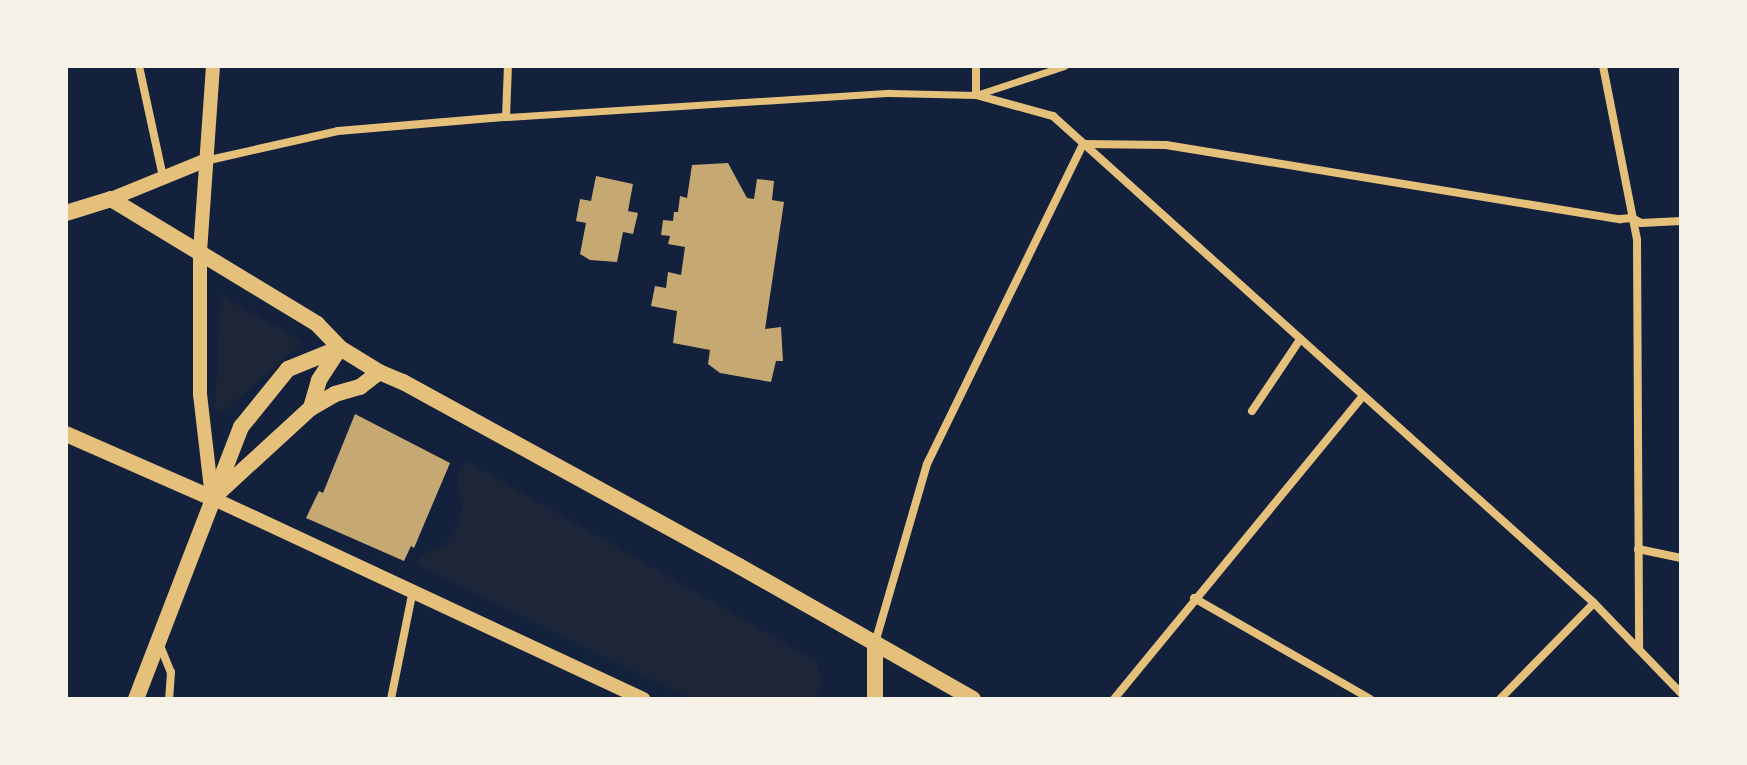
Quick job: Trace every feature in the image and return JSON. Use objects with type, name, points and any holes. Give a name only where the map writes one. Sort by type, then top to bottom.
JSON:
[{"type":"main road","points":[[66,213],[111,199],[317,324],[340,348],[386,375],[973,699]]},
{"type":"main road","points":[[311,408],[319,380],[340,348]]},
{"type":"main road","points":[[136,699],[241,427],[288,369],[340,348]]},
{"type":"main road","points":[[212,498],[311,408],[335,394],[386,375]]},
{"type":"main road","points":[[66,434],[212,498]]},
{"type":"main road","points":[[875,643],[875,699]]},
{"type":"street","points":[[139,66],[163,177]]},
{"type":"street","points":[[213,66],[204,161],[200,254],[200,397],[212,498],[413,588],[644,699]]},
{"type":"street","points":[[506,117],[508,66]]},
{"type":"street","points":[[976,66],[976,95]]},
{"type":"street","points":[[976,95],[1064,66]]},
{"type":"street","points":[[1603,66],[1637,240],[1639,650]]},
{"type":"street","points":[[111,199],[204,161],[338,131],[506,117],[890,93],[976,95],[1053,116],[1299,341],[1594,603],[1681,693]]},
{"type":"street","points":[[1083,144],[1166,145],[1604,217],[1632,218],[1641,223],[1681,221]]},
{"type":"street","points":[[875,643],[927,464],[1083,144]]},
{"type":"street","points":[[1252,411],[1299,341]]},
{"type":"street","points":[[1114,699],[1362,397]]},
{"type":"street","points":[[1638,549],[1681,558]]},
{"type":"street","points":[[391,699],[413,588]]},
{"type":"street","points":[[1194,598],[1370,699]]},
{"type":"street","points":[[1500,699],[1594,603]]},
{"type":"street","points":[[158,641],[171,672],[169,699]]},
{"type":"shaded area","points":[[221,295],[303,342],[222,413],[215,409]]},
{"type":"shaded area","points":[[466,461],[816,661],[822,683],[814,699],[691,699],[416,564],[425,553],[446,545],[459,520],[462,507],[457,478]]},
{"type":"building","points":[[728,163],[747,198],[754,199],[757,179],[774,181],[772,200],[784,202],[765,329],[781,327],[783,361],[776,361],[771,382],[720,373],[708,364],[710,350],[673,343],[677,311],[651,306],[655,286],[666,288],[668,272],[681,275],[685,247],[668,244],[670,236],[661,235],[663,220],[673,221],[680,196],[687,198],[692,165]]},
{"type":"building","points":[[596,176],[633,184],[628,211],[638,213],[633,234],[623,232],[617,262],[590,260],[580,254],[586,223],[576,221],[580,199],[591,201]]},
{"type":"building","points":[[355,414],[450,463],[414,548],[411,546],[404,561],[306,518],[319,491],[323,493]]}]
